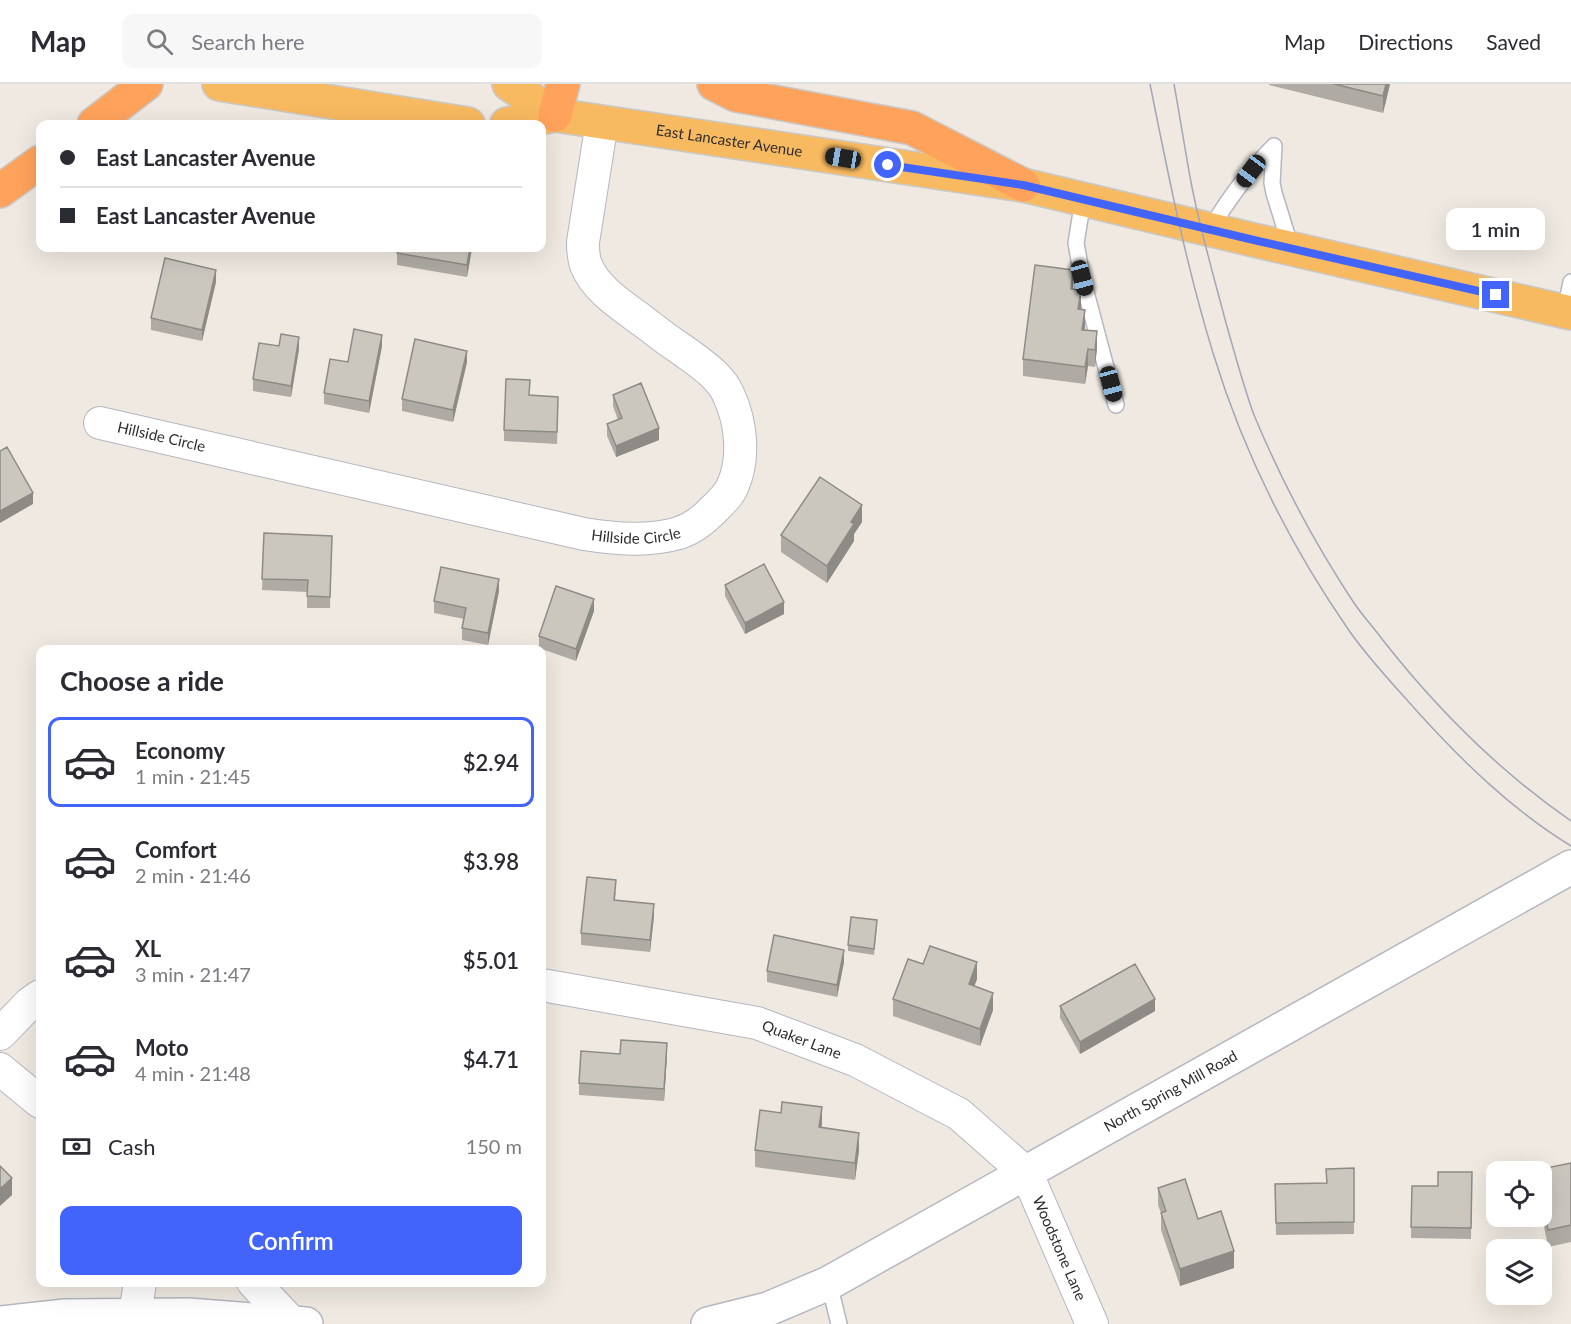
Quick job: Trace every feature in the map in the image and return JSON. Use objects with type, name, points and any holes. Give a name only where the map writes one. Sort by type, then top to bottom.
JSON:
[{"type":"highway","points":[[100,120],[146,84]]},
{"type":"highway","points":[[219,84],[443,120]]},
{"type":"highway","name":"East Lancaster Avenue","points":[[509,84],[559,99],[602,122],[1023,185],[1291,248],[1569,302]]},
{"type":"highway","points":[[714,84],[736,95],[912,128],[1023,185]]},
{"type":"highway","name":"East Lancaster Avenue","points":[[515,120],[559,99]]},
{"type":"highway","points":[[0,190],[36,165]]},
{"type":"main road","name":"North Spring Mill Road","points":[[708,1324],[762,1319],[1027,1174],[1571,867]]},
{"type":"main road","points":[[0,1323],[65,1316],[135,1315],[188,1315],[298,1323]]},
{"type":"street","name":"Hillside Circle","points":[[100,423],[584,534],[631,539],[681,532],[691,527],[705,518],[733,486],[740,455],[736,416],[728,392],[716,378],[702,364],[614,300],[593,278],[586,265],[583,242],[602,122]]},
{"type":"street","name":"Quaker Lane","points":[[546,986],[757,1023],[855,1060],[959,1114],[1027,1174]]},
{"type":"street","points":[[0,1034],[36,999]]},
{"type":"street","points":[[0,1069],[36,1099]]},
{"type":"street","name":"Woodstone Lane","points":[[1027,1174],[1092,1324]]},
{"type":"street","points":[[135,1315],[139,1287]]},
{"type":"street","points":[[258,1287],[298,1323]]},
{"type":"lane","points":[[1210,230],[1227,201],[1259,160],[1274,146],[1272,183],[1291,248]]},
{"type":"lane","points":[[1083,200],[1076,243],[1082,278],[1116,405]]},
{"type":"lane","points":[[829,1283],[839,1324]]},
{"type":"building","points":[[1334,84],[1386,84],[1383,96]]},
{"type":"building","points":[[397,252],[469,252],[467,265]]},
{"type":"building","points":[[165,258],[216,270],[202,330],[151,318]]},
{"type":"building","points":[[1035,265],[1073,270],[1071,289],[1081,290],[1078,309],[1085,310],[1082,330],[1097,331],[1095,350],[1088,349],[1085,367],[1023,359]]},
{"type":"building","points":[[354,329],[382,335],[369,401],[324,393],[330,359],[348,362]]},
{"type":"building","points":[[281,334],[299,337],[291,386],[253,379],[259,343],[279,346]]},
{"type":"building","points":[[415,339],[467,351],[453,410],[402,399]]},
{"type":"building","points":[[506,379],[530,380],[529,395],[558,397],[557,432],[504,430]]},
{"type":"building","points":[[641,383],[659,428],[616,446],[607,424],[622,418],[613,395]]},
{"type":"building","points":[[7,447],[33,493],[0,511],[0,451]]},
{"type":"building","points":[[820,477],[862,505],[851,522],[854,524],[827,566],[781,535]]},
{"type":"building","points":[[264,533],[332,536],[330,597],[307,596],[308,580],[262,579]]},
{"type":"building","points":[[764,564],[784,602],[745,623],[725,585]]},
{"type":"building","points":[[441,567],[499,579],[488,633],[462,628],[466,608],[434,601]]},
{"type":"building","points":[[556,586],[594,599],[576,649],[539,636]]},
{"type":"building","points":[[587,877],[616,880],[614,900],[654,904],[650,940],[581,933]]},
{"type":"building","points":[[851,917],[877,920],[874,949],[848,945]]},
{"type":"building","points":[[774,935],[844,950],[837,985],[767,971]]},
{"type":"building","points":[[930,946],[977,962],[969,984],[993,993],[980,1029],[893,999],[908,959],[923,964]]},
{"type":"building","points":[[1135,964],[1155,999],[1080,1042],[1060,1006]]},
{"type":"building","points":[[621,1040],[667,1043],[664,1089],[579,1083],[581,1051],[620,1054]]},
{"type":"building","points":[[782,1102],[822,1107],[819,1127],[859,1133],[855,1163],[755,1150],[760,1110],[781,1113]]},
{"type":"building","points":[[1571,1163],[1571,1225],[1548,1230],[1547,1227],[1552,1227],[1552,1167]]},
{"type":"building","points":[[0,1166],[12,1178],[0,1189]]},
{"type":"building","points":[[1354,1168],[1354,1222],[1276,1223],[1275,1184],[1327,1183],[1326,1169]]},
{"type":"building","points":[[1438,1172],[1472,1172],[1471,1228],[1411,1227],[1412,1186],[1438,1186]]},
{"type":"building","points":[[1185,1179],[1198,1219],[1221,1211],[1234,1251],[1180,1269],[1161,1213],[1166,1211],[1158,1188]]},
{"type":"tram line","points":[[1150,84],[1186,253],[1213,353],[1239,426],[1288,531],[1355,639],[1415,709],[1488,783],[1528,817],[1571,846]]},
{"type":"tram line","points":[[1174,84],[1199,218],[1239,369],[1254,415],[1300,511],[1354,603],[1424,690],[1494,760],[1544,802],[1571,821]]},
{"type":"route","points":[[888,165],[1023,185],[1496,295]]}]
